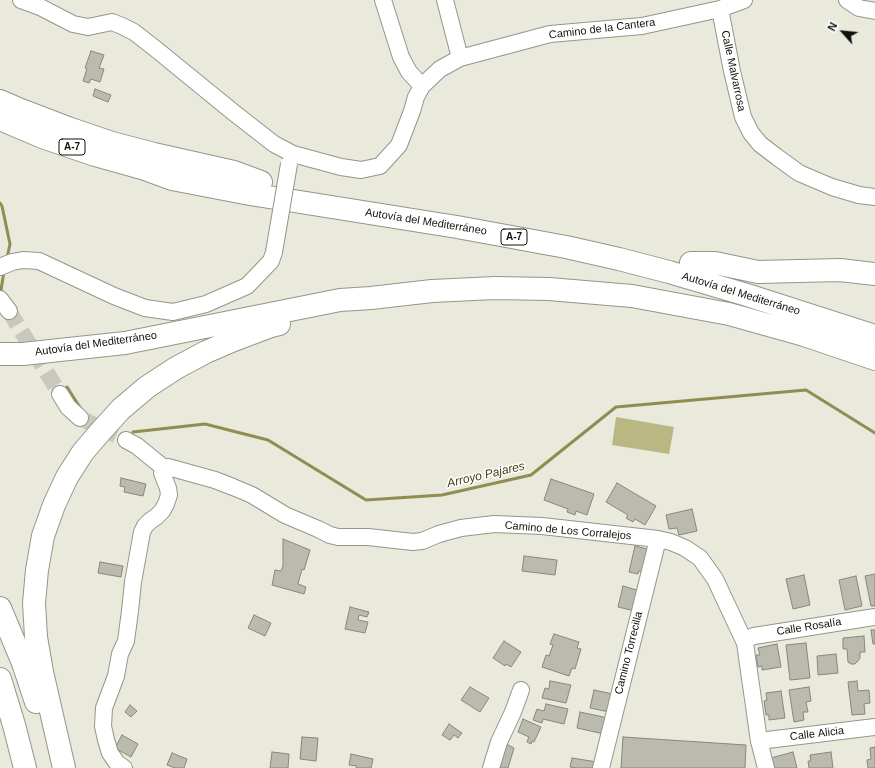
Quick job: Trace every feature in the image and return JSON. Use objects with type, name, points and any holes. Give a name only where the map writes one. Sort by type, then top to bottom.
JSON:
[{"type":"highway","points":[[0,101],[68,128],[112,143],[234,172],[261,182]]},
{"type":"highway","name":"Autovía del Mediterráneo","points":[[0,119],[45,138],[95,155],[145,169],[172,179],[250,194],[458,227],[566,247],[669,272],[875,336]]},
{"type":"highway","points":[[145,169],[173,170],[261,182],[506,222],[600,241],[691,263],[742,278],[875,322]]},
{"type":"highway","points":[[691,263],[715,263],[758,272],[840,270],[875,274]]},
{"type":"highway","name":"Autovía del Mediterráneo","points":[[0,354],[23,354],[125,343],[340,300],[432,291],[495,288],[632,296],[729,314],[875,359]]},
{"type":"highway","points":[[64,768],[42,672],[36,636],[34,603],[37,570],[43,536],[54,505],[67,477],[79,458],[100,431],[121,409],[147,387],[176,368],[200,355],[271,326],[341,308],[371,298]]},
{"type":"highway","points":[[0,608],[23,664],[57,768]]},
{"type":"highway","points":[[0,679],[25,768]]},
{"type":"street","points":[[21,0],[40,7],[73,24],[88,27],[112,22],[122,26],[134,32],[157,50],[291,159],[361,170],[380,166],[399,145],[416,97],[422,86],[409,72],[401,57],[383,0]]},
{"type":"street","points":[[445,0],[460,58]]},
{"type":"street","name":"Camino de la Cantera","points":[[422,86],[440,69],[460,58],[550,34],[642,26],[720,8],[744,0]]},
{"type":"street","points":[[847,0],[859,8],[875,11]]},
{"type":"street","name":"Calle Malvarrosa","points":[[720,8],[732,71],[743,116],[751,133],[760,144],[800,173],[832,188],[859,195],[875,197]]},
{"type":"street","points":[[0,267],[12,262],[23,260],[39,261],[114,296],[145,308],[173,312],[206,304],[247,286],[271,261],[274,252],[291,159]]},
{"type":"street","points":[[60,394],[68,407],[80,418]]},
{"type":"street","points":[[124,768],[117,763],[110,753],[103,726],[104,708],[116,676],[120,654],[126,641],[133,582],[142,532],[145,526],[162,511],[169,495],[162,473],[164,468],[137,446],[126,440]]},
{"type":"street","name":"Camino de Los Corralejos","points":[[164,468],[172,468],[215,480],[233,487],[252,495],[285,515],[330,535],[338,537],[368,537],[413,542],[422,541],[439,534],[461,528],[494,524],[542,526],[658,539],[686,548],[700,558],[715,580],[745,643],[760,741],[766,768]]},
{"type":"street","name":"Camino Torrecilla","points":[[601,768],[658,539]]},
{"type":"street","name":"Calle Rosalía","points":[[745,643],[749,638],[754,636],[875,617]]},
{"type":"street","points":[[492,768],[499,742],[513,712],[521,690]]},
{"type":"street","name":"Calle Alicia","points":[[760,741],[875,727]]},
{"type":"shaded area","points":[[616,417],[674,427],[669,454],[612,445]]},
{"type":"building","points":[[91,51],[104,55],[99,68],[104,69],[100,82],[91,79],[89,83],[83,81],[87,69],[85,68]]},
{"type":"building","points":[[95,89],[111,95],[108,102],[93,96]]},
{"type":"building","points":[[121,478],[146,484],[143,496],[124,492],[125,487],[120,486]]},
{"type":"building","points":[[551,479],[594,494],[587,515],[576,511],[575,515],[567,512],[568,509],[544,500]]},
{"type":"building","points":[[617,483],[656,506],[645,525],[635,519],[633,522],[626,518],[628,515],[606,502]]},
{"type":"building","points":[[692,509],[697,531],[679,535],[677,528],[669,529],[666,515]]},
{"type":"building","points":[[283,539],[310,550],[304,570],[302,569],[298,584],[306,587],[304,594],[272,585],[275,570],[281,571],[283,566]]},
{"type":"building","points":[[635,546],[651,550],[646,573],[639,571],[638,574],[629,572]]},
{"type":"building","points":[[524,556],[557,560],[555,575],[522,571]]},
{"type":"building","points":[[100,562],[123,566],[121,577],[98,573]]},
{"type":"building","points":[[875,574],[875,606],[871,606],[865,576]]},
{"type":"building","points":[[804,575],[810,605],[793,609],[786,579]]},
{"type":"building","points":[[856,576],[862,606],[845,610],[839,580]]},
{"type":"building","points":[[623,586],[640,591],[635,611],[618,607]]},
{"type":"building","points":[[350,607],[369,612],[367,617],[359,615],[358,620],[368,622],[365,633],[345,629]]},
{"type":"building","points":[[254,615],[271,623],[265,636],[248,628]]},
{"type":"building","points":[[871,630],[875,630],[875,644],[873,644]]},
{"type":"building","points":[[554,634],[579,642],[577,648],[581,649],[575,669],[572,668],[569,676],[542,667],[546,655],[549,656],[553,645],[550,644]]},
{"type":"building","points":[[864,636],[865,652],[860,652],[860,658],[858,661],[855,664],[851,664],[848,662],[847,649],[843,649],[843,638]]},
{"type":"building","points":[[504,641],[521,652],[511,667],[506,664],[505,666],[493,658]]},
{"type":"building","points":[[806,643],[810,678],[790,680],[786,645]]},
{"type":"building","points":[[777,644],[781,667],[762,670],[762,666],[758,667],[756,655],[760,655],[758,648]]},
{"type":"building","points":[[836,654],[838,673],[818,675],[817,656]]},
{"type":"building","points":[[550,681],[571,685],[566,703],[542,698],[545,688],[549,689]]},
{"type":"building","points":[[857,681],[858,691],[869,690],[870,703],[864,704],[865,714],[852,715],[848,682]]},
{"type":"building","points":[[470,687],[489,698],[480,712],[461,700]]},
{"type":"building","points":[[809,687],[811,701],[806,702],[808,712],[803,712],[804,720],[794,722],[789,690]]},
{"type":"building","points":[[594,690],[613,694],[609,712],[590,708]]},
{"type":"building","points":[[781,691],[785,718],[769,720],[769,715],[766,715],[764,701],[767,700],[766,693]]},
{"type":"building","points":[[546,704],[568,709],[564,724],[543,719],[542,723],[533,720],[537,709],[544,711]]},
{"type":"building","points":[[130,705],[137,711],[131,717],[125,712]]},
{"type":"building","points":[[580,712],[608,718],[604,734],[577,728]]},
{"type":"building","points":[[523,719],[541,727],[534,742],[532,741],[531,744],[527,742],[529,737],[518,732]]},
{"type":"building","points":[[449,724],[462,733],[458,738],[454,735],[450,740],[442,735]]},
{"type":"building","points":[[122,735],[138,744],[131,757],[115,748]]},
{"type":"building","points":[[302,737],[318,738],[316,761],[300,759]]},
{"type":"building","points":[[623,737],[746,745],[745,768],[621,768]]},
{"type":"building","points":[[504,743],[514,748],[508,768],[498,768]]},
{"type":"building","points":[[875,747],[875,768],[868,768],[867,760],[871,759],[870,748]]},
{"type":"building","points":[[272,752],[289,754],[288,768],[270,768]]},
{"type":"building","points":[[793,752],[797,768],[774,768],[771,758]]},
{"type":"building","points":[[831,752],[833,768],[809,768],[808,761],[811,761],[810,755]]},
{"type":"building","points":[[172,753],[187,759],[184,768],[175,768],[167,765]]},
{"type":"building","points":[[351,754],[373,759],[371,768],[356,768],[357,766],[349,765]]},
{"type":"building","points":[[572,758],[597,762],[596,768],[570,767]]},
{"type":"waterway","points":[[0,203],[2,206],[10,244],[7,258]]},
{"type":"waterway","points":[[4,271],[1,290],[4,294]]},
{"type":"waterway","name":"Arroyo Pajares","points":[[67,387],[81,409]]},
{"type":"waterway","name":"Arroyo Pajares","points":[[133,432],[205,424],[268,440],[366,500],[442,495],[531,475],[616,407],[806,390],[875,433]]},
{"type":"tunnel","points":[[9,311],[60,394]]},
{"type":"tunnel","points":[[80,418],[126,440]]}]
